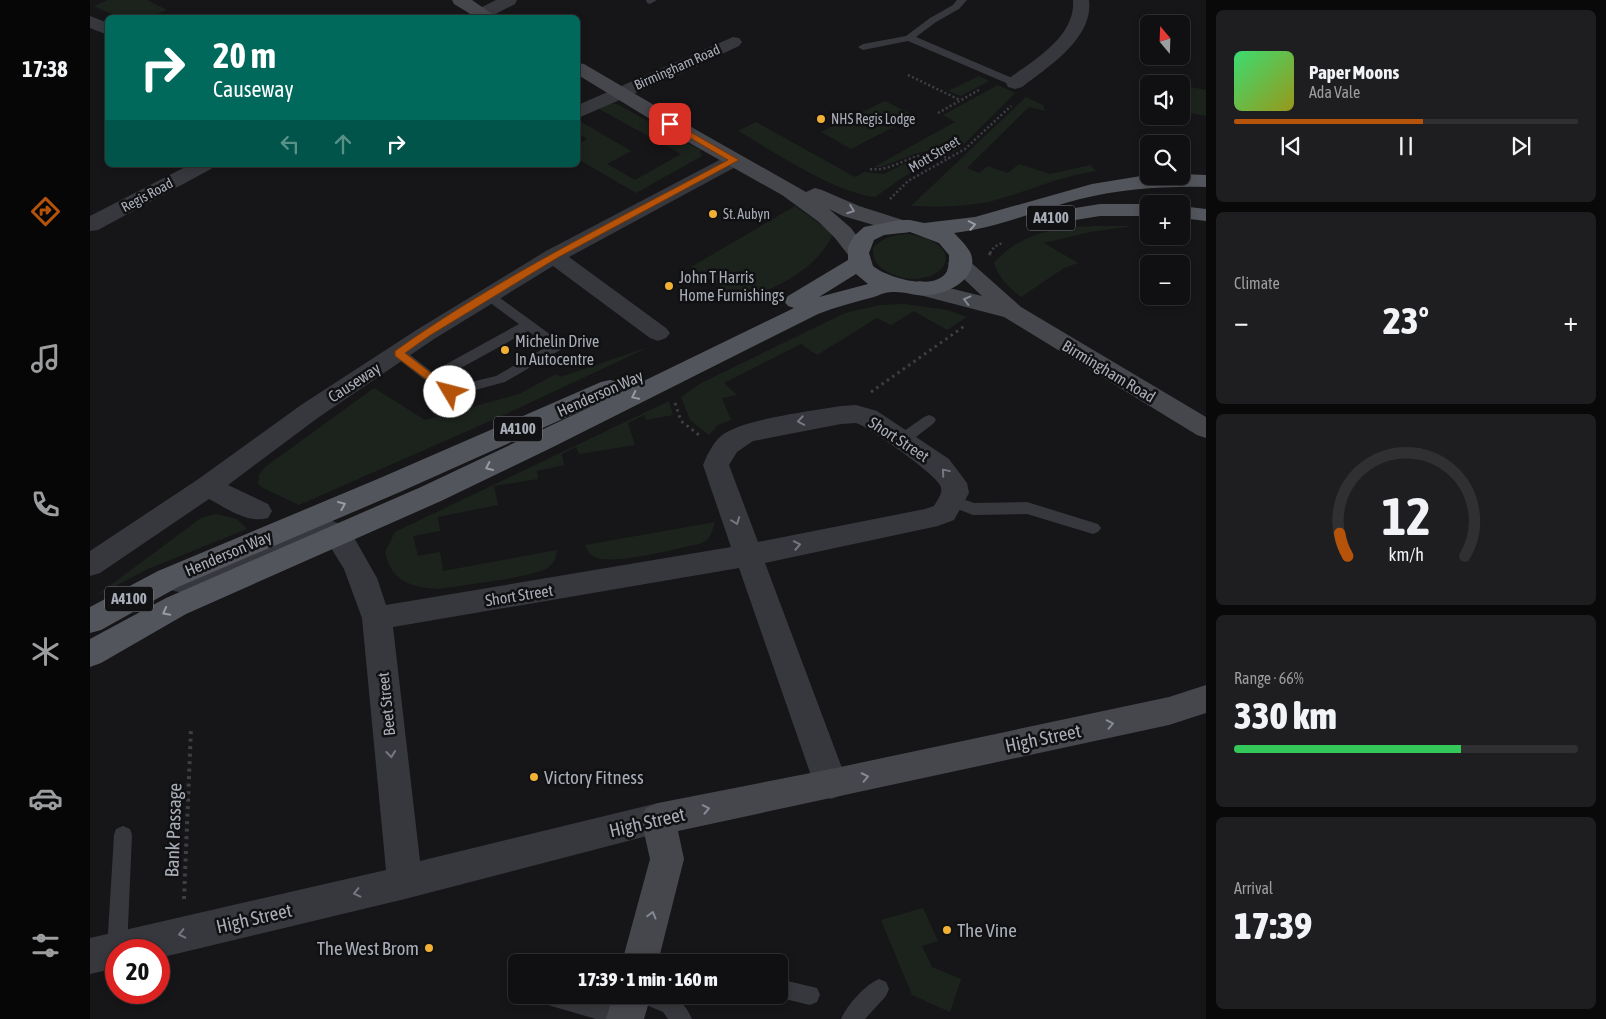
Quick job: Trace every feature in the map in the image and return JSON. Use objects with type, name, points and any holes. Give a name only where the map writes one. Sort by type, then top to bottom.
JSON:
[{"type":"main road","points":[[460,0],[481,15]]},
{"type":"main road","name":"Birmingham Road","points":[[580,69],[622,92],[642,107],[789,191],[818,210],[841,229],[858,257]]},
{"type":"main road","name":"Birmingham Road","points":[[622,92],[650,101],[692,121],[827,200],[901,227]]},
{"type":"main road","name":"Birmingham Road","points":[[715,136],[721,144],[737,154],[734,160]]},
{"type":"main road","name":"A4100","points":[[1019,213],[1050,201],[1126,184],[1163,181],[1206,181]]},
{"type":"main road","name":"A4100","points":[[924,229],[963,226],[1019,213],[1086,201],[1125,197],[1163,196],[1196,209]]},
{"type":"main road","name":"A4100","points":[[960,259],[979,242],[996,234],[1039,220],[1100,210],[1140,210]]},
{"type":"main road","points":[[890,227],[901,227],[924,229],[947,238],[960,259],[959,270],[950,280],[931,288],[920,288],[890,285],[869,275],[858,257],[859,244],[870,233],[890,227]]},
{"type":"main road","name":"Henderson Way","points":[[90,621],[168,579],[390,485],[664,364],[805,296],[858,257]]},
{"type":"main road","name":"Birmingham Road","points":[[960,259],[1013,312],[1206,429]]},
{"type":"main road","name":"Henderson Way","points":[[90,654],[169,610],[210,590],[338,535],[544,441],[810,309],[830,301],[890,285]]},
{"type":"main road","name":"Birmingham Road","points":[[920,288],[1013,312]]},
{"type":"main road","name":"High Street","points":[[658,818],[831,784],[1169,711],[1191,706],[1206,698]]},
{"type":"main road","points":[[647,954],[667,859],[658,818]]},
{"type":"street","points":[[484,15],[509,0]]},
{"type":"street","points":[[1015,83],[1052,55],[1078,23],[1084,6],[1081,0]]},
{"type":"street","name":"Birmingham Road","points":[[580,111],[733,42]]},
{"type":"street","name":"Causeway","points":[[90,565],[207,487],[310,411],[426,334],[554,256],[734,160]]},
{"type":"street","name":"Regis Road","points":[[90,225],[200,167]]},
{"type":"street","points":[[554,256],[658,333]]},
{"type":"street","name":"Short Street","points":[[377,618],[749,555],[928,519],[944,513],[955,493],[954,483],[940,466],[868,417],[856,414],[795,422],[747,433],[734,438],[721,453]]},
{"type":"street","points":[[721,453],[716,465],[831,784]]},
{"type":"street","points":[[207,487],[258,511]]},
{"type":"street","name":"Henderson Way","points":[[168,579],[187,584],[322,528],[338,535]]},
{"type":"street","name":"Beet Street","points":[[338,535],[363,578],[377,618],[405,882]]},
{"type":"street","name":"High Street","points":[[162,939],[405,882],[658,818]]},
{"type":"street","name":"High Street","points":[[90,956],[105,953]]},
{"type":"lane","points":[[862,47],[910,38],[933,20],[956,7],[962,0]]},
{"type":"lane","points":[[910,38],[1015,83]]},
{"type":"lane","points":[[399,353],[450,392],[500,379],[557,346],[489,296]]},
{"type":"lane","points":[[431,378],[528,325]]},
{"type":"lane","points":[[902,440],[929,420]]},
{"type":"lane","points":[[952,500],[973,509],[1027,508],[1093,528]]},
{"type":"lane","points":[[117,939],[123,835]]},
{"type":"lane","points":[[851,1019],[879,988]]},
{"type":"lane","points":[[788,991],[810,995]]},
{"type":"lane","points":[[611,1004],[632,1007],[670,1005],[682,1019]]},
{"type":"path","points":[[908,75],[961,100],[938,113]]},
{"type":"path","name":"Mott Street","points":[[872,217],[908,181],[965,149],[1014,102]]},
{"type":"path","points":[[870,169],[883,170],[909,158],[931,154],[951,158]]},
{"type":"path","points":[[856,414],[861,399],[972,320],[1013,312]]},
{"type":"path","points":[[673,399],[681,420],[721,453]]},
{"type":"path","name":"Bank Passage","points":[[183,934],[191,728]]},
{"type":"shaded area","points":[[108,0],[147,0],[167,10],[153,15],[116,15],[94,6]]},
{"type":"shaded area","points":[[979,76],[989,81],[961,96],[948,91]]},
{"type":"shaded area","points":[[998,85],[1015,93],[960,148],[949,154],[933,151],[917,153],[881,167],[874,167],[955,122],[943,115]]},
{"type":"shaded area","points":[[1190,87],[1206,90],[1206,116],[1190,113]]},
{"type":"shaded area","points":[[1026,97],[1043,105],[1045,111],[1029,107],[967,168],[979,173],[988,166],[1008,173],[1019,164],[1050,174],[1090,165],[1096,171],[1057,180],[982,203],[951,206],[911,206]]},
{"type":"shaded area","points":[[885,101],[915,116],[851,149],[821,132]]},
{"type":"shaded area","points":[[609,103],[617,104],[700,150],[702,156],[636,193],[580,160],[580,143],[587,139],[580,134],[580,121],[631,151],[607,164],[635,180],[681,154],[597,108]]},
{"type":"shaded area","points":[[756,122],[855,177],[864,172],[884,174],[904,164],[925,158],[939,159],[905,176],[875,197],[858,193],[823,179],[738,131]]},
{"type":"shaded area","points":[[795,206],[829,230],[832,236],[815,259],[794,276],[769,290],[743,301],[691,267]]},
{"type":"shaded area","points":[[1133,226],[1090,232],[1044,243],[1078,263],[1064,268],[1021,297],[1002,278],[994,263],[1008,250],[1024,240],[1041,233],[1077,227]]},
{"type":"shaded area","points":[[908,234],[930,240],[942,249],[946,258],[943,267],[934,274],[921,278],[905,278],[888,272],[878,265],[873,248],[889,237]]},
{"type":"shaded area","points":[[904,304],[948,310],[967,317],[947,330],[914,311],[891,325],[877,318],[817,355],[801,344],[724,383],[737,395],[722,398],[731,420],[718,425],[709,435],[690,420],[681,397],[701,383],[845,313],[880,305]]},
{"type":"shaded area","points":[[649,347],[506,414],[299,505],[258,484],[259,475],[265,467],[374,388],[425,420],[519,394],[556,374],[560,377]]},
{"type":"shaded area","points":[[669,401],[673,415],[646,420],[644,415],[628,423],[635,445],[579,454],[576,447],[562,454],[564,465],[537,471],[538,479],[494,486],[498,505],[438,517],[440,531],[413,536],[418,556],[440,552],[443,571],[557,550],[555,559],[549,567],[528,575],[513,578],[439,589],[419,587],[411,584],[404,581],[392,570],[385,552],[395,532]]},
{"type":"shaded area","points":[[216,514],[237,519],[247,529],[148,569],[96,596],[201,518]]},
{"type":"shaded area","points":[[715,522],[710,536],[706,541],[699,544],[630,558],[603,559],[595,557],[585,545]]},
{"type":"shaded area","points":[[923,908],[938,941],[922,946],[932,967],[961,979],[950,1012],[912,995],[881,920]]},
{"type":"place","name":"NHS Regis Lodge","points":[[821,119]]},
{"type":"place","name":"St. Aubyn","points":[[713,214]]},
{"type":"place","name":"John T Harris Home Furnishings","points":[[669,286]]},
{"type":"place","name":"Michelin Drive In Autocentre","points":[[505,350]]},
{"type":"place","name":"Victory Fitness","points":[[534,777]]},
{"type":"place","name":"The Vine","points":[[947,930]]},
{"type":"place","name":"The West Brom","points":[[429,948]]},
{"type":"route","points":[[450,392],[399,353],[426,334],[554,256],[734,160],[670,124]]}]
